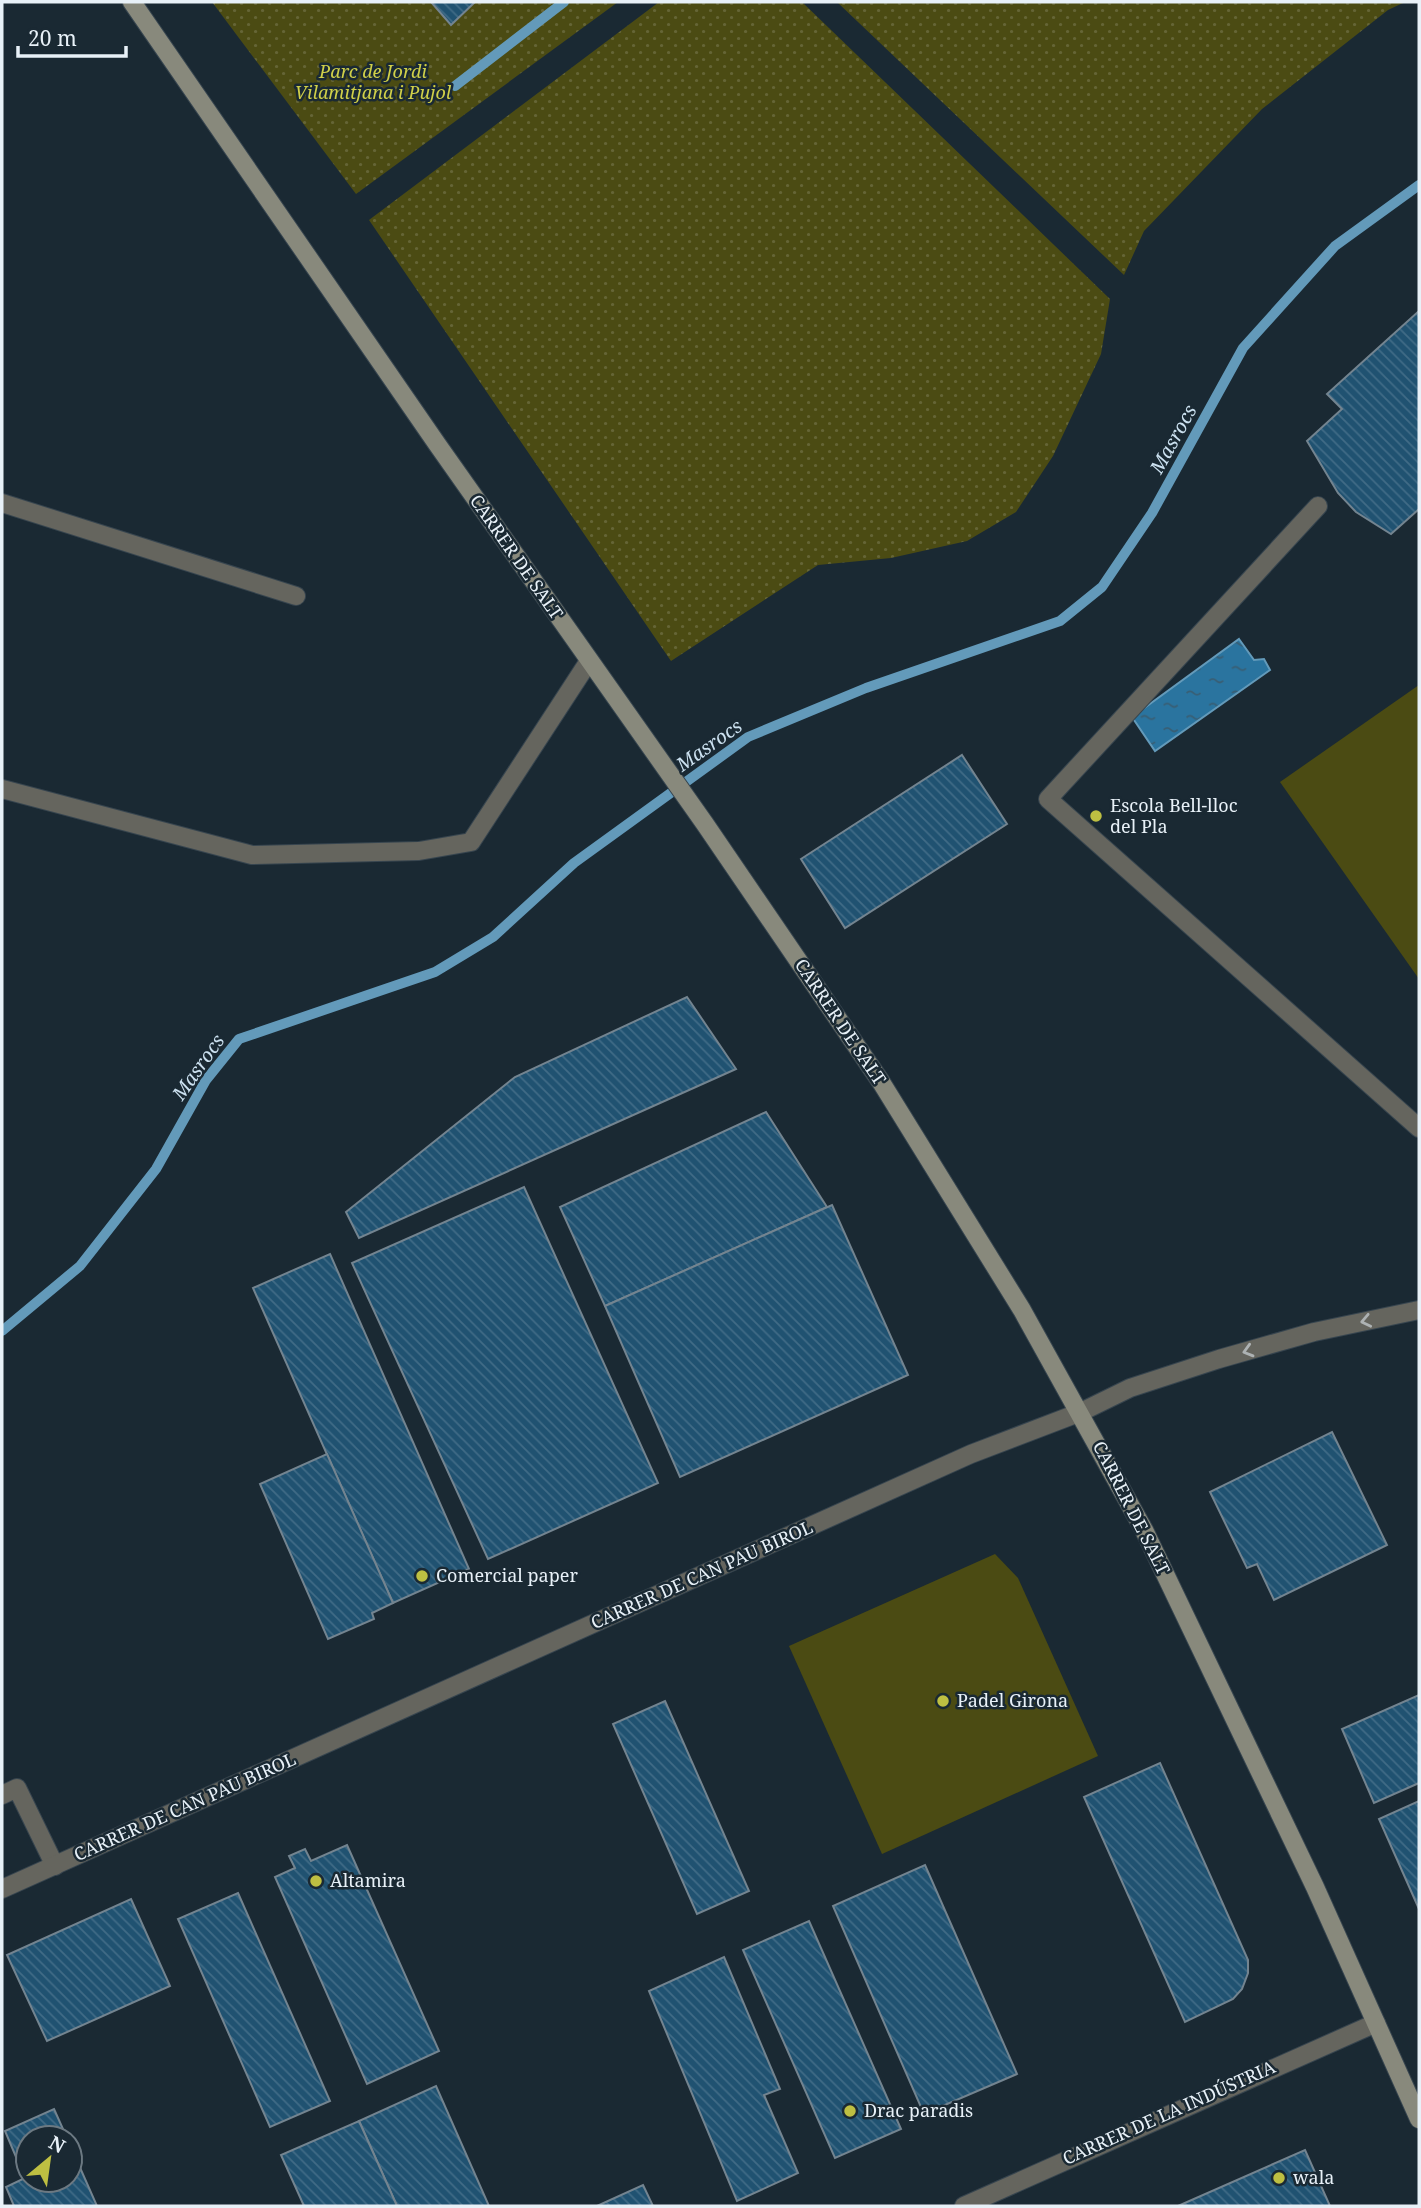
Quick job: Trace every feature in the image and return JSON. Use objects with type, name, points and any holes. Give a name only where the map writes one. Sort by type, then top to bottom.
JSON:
[{"type":"street","name":"CARRER DE SALT","points":[[132,2],[638,732],[705,824],[881,1082],[1081,1412],[1150,1542],[1315,1887],[1419,2119]]},
{"type":"street","points":[[2,503],[296,596]]},
{"type":"street","points":[[1318,506],[1048,799],[1419,1128]]},
{"type":"street","points":[[2,789],[252,855],[419,851],[471,842],[589,661]]},
{"type":"street","name":"CARRER DE CAN PAU BIROL","points":[[2,1889],[971,1454],[1081,1412],[1130,1388],[1314,1332],[1419,1310]]},
{"type":"street","points":[[2,1795],[17,1788],[55,1866]]},
{"type":"street","name":"CARRER DE LA INDÚSTRIA","points":[[964,2206],[1376,2022]]},
{"type":"green space","name":"Parc de Jordi Vilamitjana i Pujol","points":[[212,2],[618,2],[356,194]]},
{"type":"green space","points":[[659,2],[802,2],[1110,299],[1101,354],[1053,456],[1016,512],[967,541],[891,558],[818,565],[671,661],[369,220]]},
{"type":"green space","points":[[837,2],[1405,2],[1388,10],[1262,109],[1144,231],[1124,275]]},
{"type":"green space","points":[[1419,685],[1419,979],[1280,782]]},
{"type":"green space","name":"Padel Girona","points":[[995,1554],[1018,1578],[1098,1756],[882,1854],[789,1646]]},
{"type":"water","points":[[1239,639],[1254,660],[1264,659],[1270,670],[1155,751],[1132,717]]},
{"type":"building","points":[[431,2],[475,2],[451,25]]},
{"type":"building","points":[[1419,311],[1419,509],[1391,534],[1356,512],[1338,493],[1307,441],[1342,409],[1327,394]]},
{"type":"building","points":[[962,755],[1007,824],[845,928],[801,859]]},
{"type":"building","points":[[687,997],[736,1069],[359,1238],[346,1212],[515,1077]]},
{"type":"building","points":[[766,1112],[827,1207],[605,1306],[560,1207]]},
{"type":"building","points":[[524,1187],[658,1483],[488,1559],[352,1263]]},
{"type":"building","points":[[832,1205],[908,1375],[680,1477],[605,1306]]},
{"type":"building","points":[[330,1254],[469,1569],[393,1603],[253,1288]]},
{"type":"building","points":[[1332,1432],[1387,1545],[1274,1600],[1257,1564],[1247,1568],[1210,1492]]},
{"type":"building","points":[[327,1454],[393,1603],[372,1613],[374,1619],[328,1639],[260,1484]]},
{"type":"building","points":[[1419,1695],[1419,1783],[1374,1803],[1342,1729]]},
{"type":"building","points":[[665,1701],[749,1891],[697,1914],[613,1724]]},
{"type":"building","points":[[1160,1763],[1248,1960],[1248,1973],[1242,1989],[1233,1999],[1185,2022],[1084,1797]]},
{"type":"building","points":[[1419,1801],[1419,1909],[1379,1819]]},
{"type":"building","points":[[347,1845],[439,2051],[367,2084],[275,1877],[295,1868],[289,1856],[305,1849],[311,1861]]},
{"type":"building","points":[[925,1865],[1017,2074],[924,2114],[833,1906]]},
{"type":"building","points":[[238,1893],[330,2101],[270,2127],[178,1919]]},
{"type":"building","points":[[131,1899],[170,1986],[47,2041],[7,1955]]},
{"type":"building","points":[[809,1921],[901,2129],[835,2158],[743,1950]]},
{"type":"building","points":[[724,1957],[780,2089],[764,2095],[798,2173],[737,2201],[649,1991]]},
{"type":"building","points":[[436,2086],[489,2206],[397,2206],[359,2121]]},
{"type":"building","points":[[54,2109],[61,2124],[21,2124]]},
{"type":"building","points":[[359,2121],[397,2206],[304,2206],[281,2155]]},
{"type":"building","points":[[14,2127],[14,2152],[5,2131]]},
{"type":"building","name":"wala","points":[[1305,2150],[1330,2206],[1178,2206]]},
{"type":"building","points":[[84,2177],[97,2206],[14,2206],[6,2187],[14,2183],[14,2194],[84,2194]]},
{"type":"building","points":[[643,2185],[653,2206],[597,2206]]},
{"type":"waterway","points":[[455,86],[564,2]]},
{"type":"waterway","name":"Masrocs","points":[[2,1331],[80,1266],[156,1169],[206,1080],[239,1039],[435,972],[493,937],[574,863],[748,737],[866,688],[1060,621],[1102,587],[1152,513],[1243,348],[1335,246],[1419,185]]},
{"type":"place","name":"Escola Bell-lloc del Pla","points":[[1096,816]]},
{"type":"place","name":"Comercial paper","points":[[422,1576]]},
{"type":"place","name":"Padel Girona","points":[[943,1701]]},
{"type":"place","name":"Altamira","points":[[316,1881]]},
{"type":"place","name":"Drac paradis","points":[[850,2111]]},
{"type":"place","name":"wala","points":[[1279,2178]]}]
